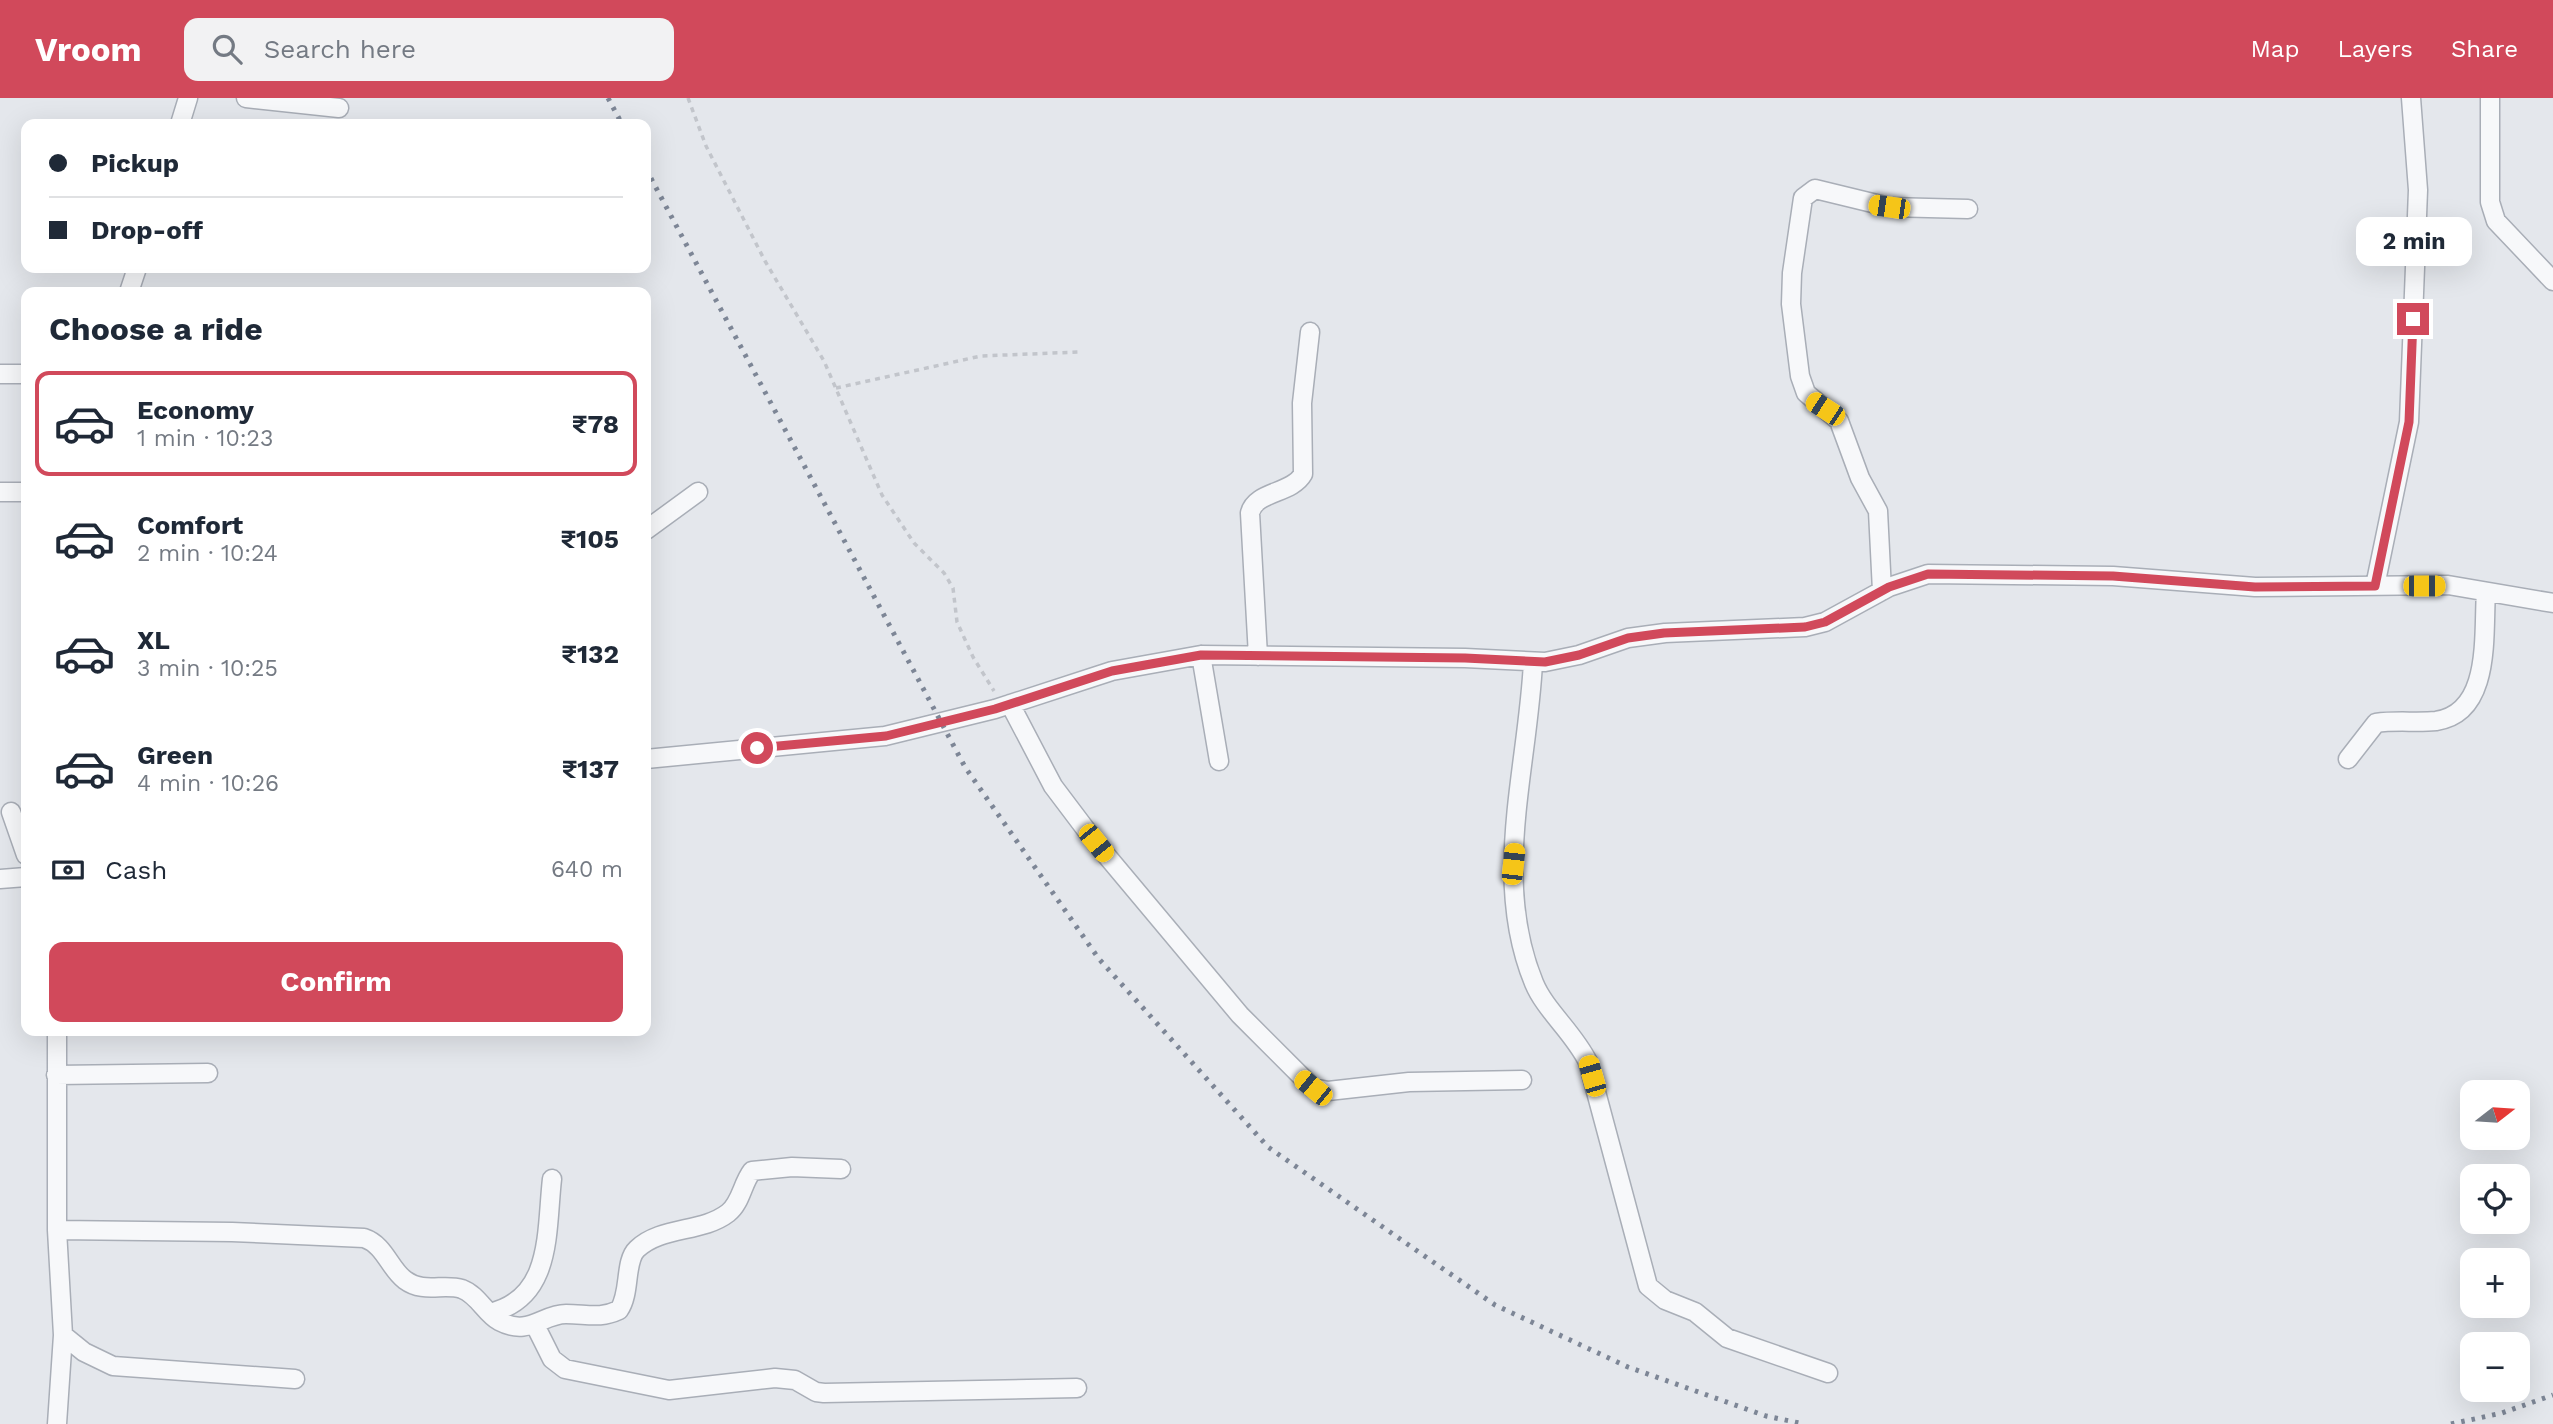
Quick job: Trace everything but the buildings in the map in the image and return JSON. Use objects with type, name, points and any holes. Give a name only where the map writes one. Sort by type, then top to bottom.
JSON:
[{"type":"street","points":[[182,119],[188,98]]},
{"type":"street","points":[[246,98],[339,108]]},
{"type":"street","points":[[2375,586],[2409,422],[2418,190],[2411,98]]},
{"type":"street","points":[[2490,98],[2490,202],[2496,221],[2553,281]]},
{"type":"street","points":[[1882,591],[1878,511],[1860,478],[1839,421],[1812,401],[1800,376],[1791,293],[1803,198],[1815,190],[1881,206],[1968,209]]},
{"type":"street","points":[[1258,656],[1250,513],[1256,503],[1293,485],[1303,474],[1302,403],[1310,332]]},
{"type":"street","points":[[0,374],[21,374]]},
{"type":"street","points":[[0,492],[21,492]]},
{"type":"street","points":[[651,526],[698,492]]},
{"type":"street","points":[[651,759],[886,736],[1006,705],[1112,671],[1201,655],[1534,662],[1579,655],[1628,638],[1664,633],[1796,629],[1825,622],[1912,578],[1949,573],[2113,576],[2255,587],[2448,585],[2553,603]]},
{"type":"street","points":[[2348,759],[2376,723],[2435,721],[2455,716],[2466,707],[2479,678],[2486,592]]},
{"type":"street","points":[[1201,655],[1219,761]]},
{"type":"street","points":[[1534,662],[1530,723],[1518,793],[1512,883],[1516,914],[1535,987],[1580,1045],[1588,1062],[1648,1286],[1665,1300],[1695,1312],[1727,1338],[1828,1373]]},
{"type":"street","points":[[1006,705],[1054,786],[1096,843],[1240,1016],[1313,1088],[1328,1091],[1409,1082],[1522,1080]]},
{"type":"street","points":[[12,812],[21,840]]},
{"type":"street","points":[[0,879],[21,877]]},
{"type":"street","points":[[57,1036],[57,1230],[63,1335],[57,1424]]},
{"type":"street","points":[[56,1075],[208,1073]]},
{"type":"street","points":[[57,1230],[232,1232],[364,1238],[376,1244],[403,1279],[431,1290],[460,1288],[474,1296],[489,1313],[504,1323],[535,1325],[565,1314],[598,1317],[619,1310],[625,1302],[630,1264],[637,1249],[662,1236],[727,1214],[738,1200],[752,1171],[792,1167],[841,1169]]},
{"type":"street","points":[[489,1313],[508,1309],[535,1282],[543,1262],[552,1179]]},
{"type":"street","points":[[535,1325],[552,1359],[565,1368],[668,1390],[775,1378],[795,1380],[816,1392],[824,1393],[1077,1388]]},
{"type":"street","points":[[63,1335],[84,1352],[113,1366],[295,1379]]},
{"type":"path","points":[[688,98],[706,146],[836,388],[883,495],[914,543],[944,573],[953,588],[957,622],[973,657],[1006,705]]},
{"type":"path","points":[[836,388],[981,356],[1078,352]]},
{"type":"railway","points":[[608,98],[619,119]]},
{"type":"railway","points":[[651,178],[965,767],[1099,959],[1268,1147],[1495,1305],[1628,1367],[1766,1416],[1804,1424]]},
{"type":"railway","points":[[2451,1424],[2502,1413],[2553,1395]]},
{"type":"route","points":[[757,748],[886,736],[995,709],[1112,671],[1201,655],[1465,658],[1545,662],[1579,655],[1628,638],[1664,633],[1787,630],[1825,622],[1889,587],[1928,574],[2113,576],[2255,587],[2375,586],[2409,422],[2413,319]]}]
